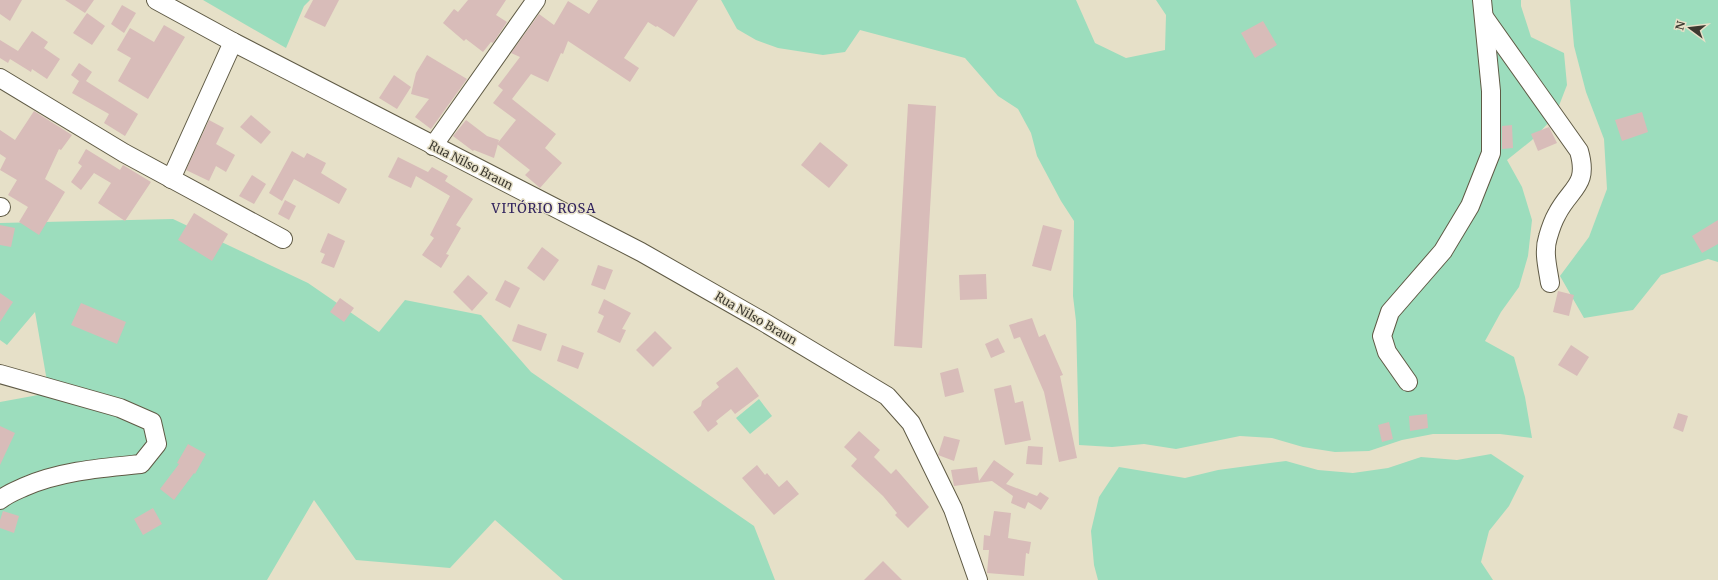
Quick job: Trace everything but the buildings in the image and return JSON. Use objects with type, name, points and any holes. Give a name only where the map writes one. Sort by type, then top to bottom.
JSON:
[{"type":"street","name":"Rua Nilso Braun","points":[[156,0],[233,42],[433,146],[641,252],[762,321],[886,396],[911,423],[953,509],[978,580]]},
{"type":"street","points":[[433,146],[536,0]]},
{"type":"street","points":[[1483,8],[1579,151],[1583,165],[1581,180],[1557,214],[1547,239],[1546,254],[1550,283]]},
{"type":"street","points":[[1408,382],[1387,352],[1382,336],[1390,312],[1443,251],[1470,206],[1491,153],[1491,90],[1483,8]]},
{"type":"street","points":[[171,179],[233,42]]},
{"type":"street","points":[[0,78],[124,153],[283,239]]},
{"type":"street","points":[[0,374],[120,408],[152,422],[157,444],[141,464],[95,468],[44,479],[6,495],[0,500]]},
{"type":"green space","points":[[203,0],[310,0],[304,6],[286,48]]},
{"type":"green space","points":[[721,0],[1076,0],[1095,43],[1126,58],[1165,50],[1166,15],[1156,0],[1521,0],[1521,6],[1531,37],[1564,53],[1567,85],[1555,116],[1532,140],[1507,160],[1522,187],[1532,220],[1528,256],[1519,287],[1501,312],[1485,341],[1514,357],[1525,397],[1532,438],[1500,434],[1433,434],[1402,440],[1369,451],[1335,452],[1303,447],[1272,438],[1240,436],[1176,449],[1144,444],[1112,447],[1079,445],[1076,321],[1073,296],[1074,221],[1061,201],[1037,156],[1031,133],[1018,109],[998,96],[965,58],[860,30],[845,52],[823,55],[778,48],[756,40],[737,29]]},
{"type":"green space","points":[[1570,0],[1718,0],[1718,262],[1708,259],[1661,275],[1633,310],[1584,318],[1560,276],[1589,237],[1607,189],[1604,139],[1586,92],[1574,46]]},
{"type":"green space","points":[[173,219],[308,283],[379,332],[405,300],[481,315],[531,372],[754,526],[775,580],[563,580],[495,520],[450,568],[356,560],[314,500],[267,580],[0,580],[0,402],[49,393],[35,312],[7,345],[0,340],[0,223]]},
{"type":"green space","points":[[759,399],[772,416],[750,434],[736,418]]},
{"type":"green space","points":[[1491,454],[1524,476],[1509,506],[1489,531],[1481,562],[1493,580],[1098,580],[1094,565],[1091,531],[1099,497],[1119,467],[1185,478],[1218,470],[1286,461],[1318,470],[1353,473],[1388,468],[1421,457],[1457,460]]},
{"type":"district","name":"VITÓRIO ROSA","points":[[544,208]]}]
